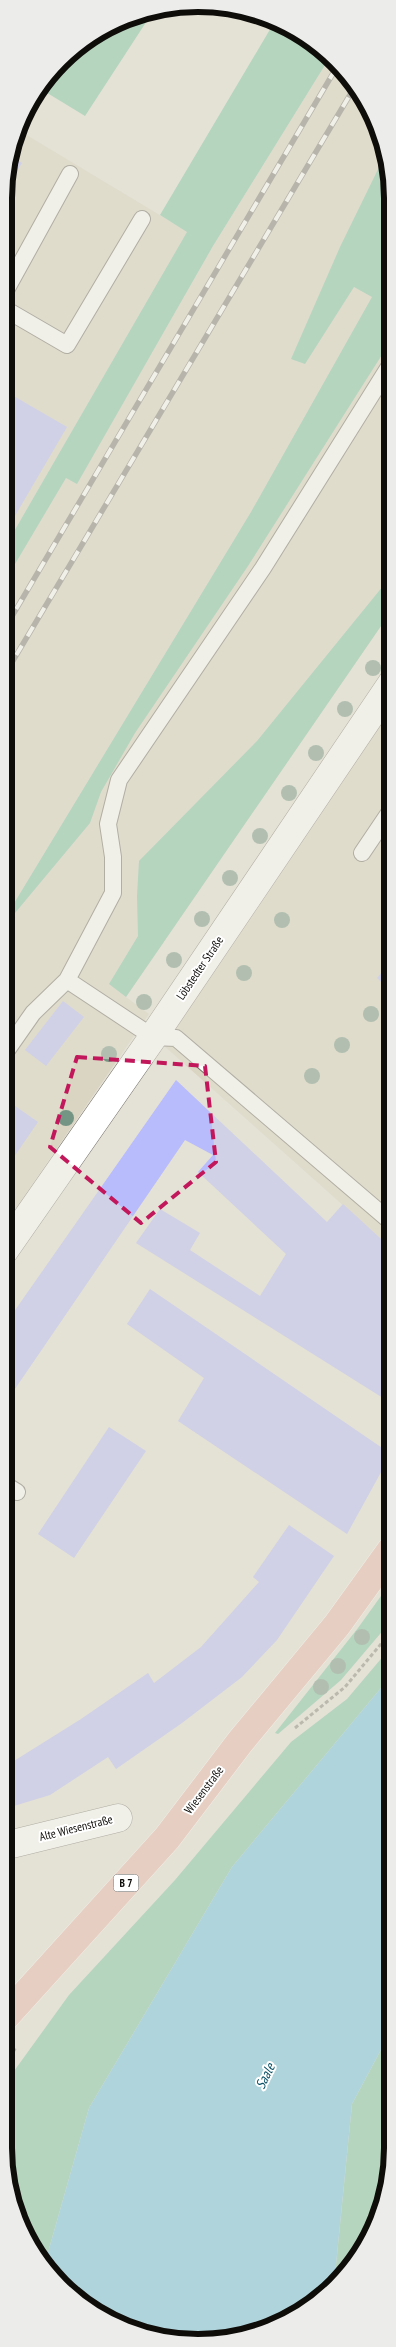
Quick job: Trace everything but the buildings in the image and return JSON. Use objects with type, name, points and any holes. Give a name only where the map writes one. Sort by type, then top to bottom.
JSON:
[{"type":"main road","name":"Wiesenstraße","points":[[12,2009],[167,1838],[240,1742],[337,1625],[384,1560]]},
{"type":"street","name":"Löbstedter Straße","points":[[12,1240],[153,1038],[384,695]]},
{"type":"street","name":"Alte Wiesenstraße","points":[[12,1844],[118,1818]]},
{"type":"lane","points":[[12,279],[70,174]]},
{"type":"lane","points":[[12,312],[66,345],[142,219]]},
{"type":"lane","points":[[12,1043],[33,1013],[66,980],[113,893],[113,857],[108,824],[119,780],[263,568],[384,375]]},
{"type":"lane","points":[[362,853],[384,820]]},
{"type":"lane","points":[[66,980],[153,1038],[176,1038],[384,1216]]},
{"type":"path","points":[[292,1731],[345,1687],[384,1640]]},
{"type":"highlighted area","points":[[77,1057],[205,1066],[216,1162],[141,1223],[50,1147]]},
{"type":"shaded area","points":[[326,64],[345,85],[359,105],[374,138],[382,174],[384,198],[384,622],[126,997],[149,1014],[12,1214],[12,569],[66,477],[77,483],[213,246]]},
{"type":"shaded area","points":[[24,133],[188,232],[12,535],[12,198],[16,162]]},
{"type":"shaded area","points":[[384,718],[384,1242],[162,1044]]},
{"type":"green space","points":[[148,20],[85,116],[46,92],[67,67],[85,51],[105,37]]},
{"type":"green space","points":[[271,28],[291,37],[326,64],[213,246],[77,484],[66,478],[12,569],[12,535],[187,232],[160,215]]},
{"type":"green space","points":[[380,164],[384,198],[384,352],[248,566],[135,733],[101,792],[90,823],[15,913],[12,911],[12,907],[251,512],[372,297],[354,287],[305,364],[291,359],[340,247]]},
{"type":"green space","points":[[384,585],[384,622],[126,997],[109,984],[138,936],[137,896],[139,861],[257,741]]},
{"type":"green space","points":[[384,1592],[384,1629],[341,1680],[278,1734],[275,1733],[358,1628]]},
{"type":"green space","points":[[384,1655],[384,1684],[232,1867],[89,2108],[47,2256],[37,2242],[22,2209],[16,2185],[12,2149],[12,2074],[69,1995],[175,1880],[291,1742],[347,1699]]},
{"type":"green space","points":[[384,2044],[384,2149],[380,2185],[374,2209],[359,2242],[335,2273],[352,2104]]},
{"type":"water","name":"Saale","points":[[384,1684],[384,2044],[352,2104],[335,2273],[311,2296],[291,2310],[258,2325],[222,2333],[174,2333],[138,2325],[105,2310],[67,2280],[47,2256],[89,2108],[232,1867]]},
{"type":"railway","points":[[12,616],[334,72]]},
{"type":"railway","points":[[12,662],[351,93]]}]
